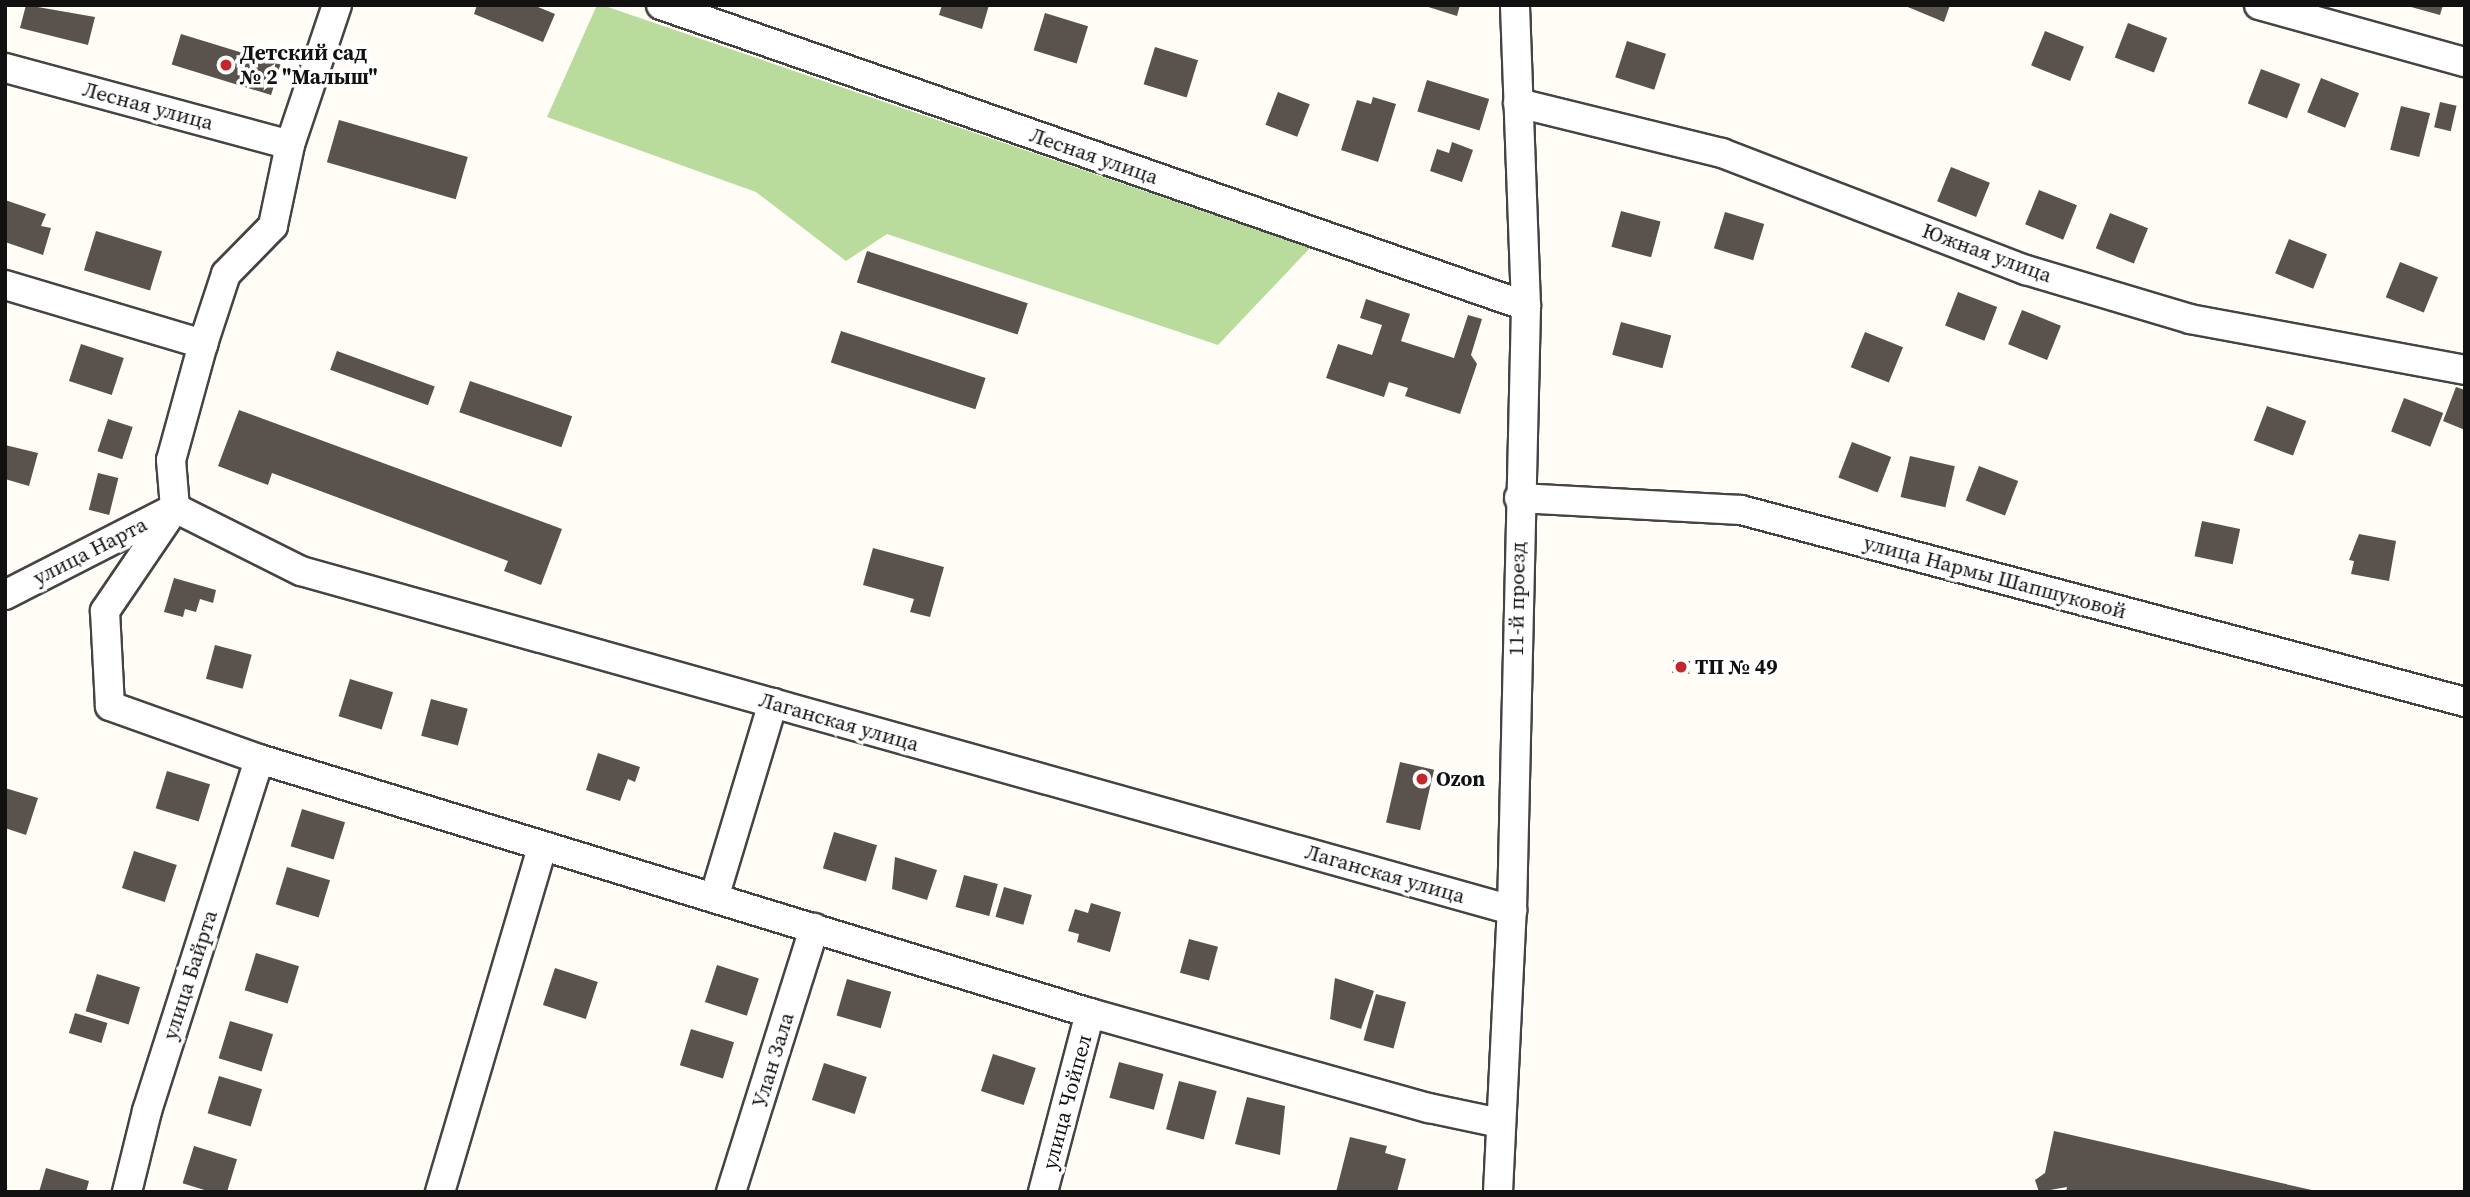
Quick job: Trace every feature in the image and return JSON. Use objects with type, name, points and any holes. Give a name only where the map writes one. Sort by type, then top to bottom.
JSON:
[{"type":"street","points":[[337,5],[290,145],[273,226],[226,275],[203,344],[171,460],[175,508],[104,611],[110,706],[259,759],[1090,1013],[1429,1108],[1500,1123]]},
{"type":"street","name":"Лесная улица","points":[[662,5],[1526,306]]},
{"type":"street","name":"11-й проезд","points":[[1498,1192],[1512,910],[1519,498],[1526,306],[1516,5]]},
{"type":"street","points":[[2259,5],[2465,62]]},
{"type":"street","name":"Лесная улица","points":[[5,68],[290,145]]},
{"type":"street","name":"Южная улица","points":[[1518,103],[1722,153],[2026,270],[2190,319],[2465,370]]},
{"type":"street","points":[[5,285],[203,344]]},
{"type":"street","name":"улица Нармы Шапшуковой","points":[[1519,498],[1741,510],[2465,702]]},
{"type":"street","name":"улица Нарта","points":[[5,595],[175,508]]},
{"type":"street","name":"Лаганская улица","points":[[175,508],[301,572],[1512,910]]},
{"type":"street","points":[[713,898],[772,703]]},
{"type":"street","name":"улица Байрта","points":[[127,1192],[147,1111],[259,759]]},
{"type":"street","points":[[440,1192],[542,847]]},
{"type":"street","name":"Улан Зала","points":[[731,1192],[814,928]]},
{"type":"street","name":"улица Чойпел","points":[[1043,1192],[1090,1013]]},
{"type":"green space","points":[[597,5],[1310,248],[1218,345],[887,234],[846,261],[756,192],[547,117]]},
{"type":"building","points":[[26,5],[95,17],[88,45],[20,28]]},
{"type":"building","points":[[477,5],[533,5],[555,14],[543,42],[474,14]]},
{"type":"building","points":[[942,5],[989,5],[982,29],[939,15]]},
{"type":"building","points":[[1422,5],[1460,5],[1457,16]]},
{"type":"building","points":[[1903,5],[1950,5],[1944,22]]},
{"type":"building","points":[[2404,5],[2443,5],[2440,15]]},
{"type":"building","points":[[1045,13],[1088,26],[1077,63],[1034,50]]},
{"type":"building","points":[[2128,23],[2167,38],[2154,73],[2115,58]]},
{"type":"building","points":[[2045,31],[2084,47],[2070,81],[2031,65]]},
{"type":"building","name":"Детский сад № 2 \"Малыш\"","points":[[181,34],[280,64],[271,95],[172,65]]},
{"type":"building","points":[[1627,41],[1666,54],[1654,90],[1615,77]]},
{"type":"building","points":[[1155,47],[1198,60],[1187,97],[1144,84]]},
{"type":"building","points":[[2261,69],[2300,84],[2287,119],[2248,104]]},
{"type":"building","points":[[2321,78],[2359,93],[2345,128],[2307,112]]},
{"type":"building","points":[[1427,80],[1489,99],[1480,131],[1417,112]]},
{"type":"building","points":[[1278,92],[1310,104],[1297,137],[1265,125]]},
{"type":"building","points":[[1373,97],[1396,104],[1378,162],[1341,150],[1357,100],[1371,104]]},
{"type":"building","points":[[2440,102],[2457,106],[2451,131],[2434,127]]},
{"type":"building","points":[[2401,106],[2430,113],[2419,157],[2390,150]]},
{"type":"building","points":[[339,120],[468,157],[456,199],[327,162]]},
{"type":"building","points":[[1452,142],[1473,150],[1462,182],[1430,171],[1437,149],[1449,153]]},
{"type":"building","points":[[1951,167],[1990,183],[1976,217],[1937,201]]},
{"type":"building","points":[[2039,190],[2077,205],[2063,240],[2025,224]]},
{"type":"building","points":[[5,200],[46,214],[41,226],[51,228],[43,255],[5,242]]},
{"type":"building","points":[[1621,211],[1661,222],[1651,257],[1611,247]]},
{"type":"building","points":[[1725,212],[1764,224],[1753,260],[1714,248]]},
{"type":"building","points":[[2110,213],[2148,228],[2134,264],[2096,248]]},
{"type":"building","points":[[96,231],[162,251],[150,290],[84,270]]},
{"type":"building","points":[[2289,239],[2327,254],[2313,289],[2275,273]]},
{"type":"building","points":[[867,251],[1028,303],[1018,335],[857,282]]},
{"type":"building","points":[[2400,262],[2438,277],[2424,313],[2386,297]]},
{"type":"building","points":[[1958,292],[1997,307],[1984,341],[1945,326]]},
{"type":"building","points":[[1366,299],[1410,314],[1401,341],[1454,358],[1468,315],[1482,319],[1471,355],[1477,364],[1460,414],[1405,396],[1408,388],[1389,382],[1384,397],[1326,378],[1338,344],[1372,355],[1382,325],[1360,318]]},
{"type":"building","points":[[2022,310],[2061,326],[2047,360],[2008,344]]},
{"type":"building","points":[[1621,322],[1671,335],[1662,368],[1612,355]]},
{"type":"building","points":[[841,331],[986,378],[975,409],[831,362]]},
{"type":"building","points":[[1865,332],[1903,347],[1889,383],[1851,367]]},
{"type":"building","points":[[81,344],[124,358],[112,395],[69,381]]},
{"type":"building","points":[[337,351],[435,387],[428,405],[330,370]]},
{"type":"building","points":[[470,381],[572,416],[561,447],[459,412]]},
{"type":"building","points":[[2456,387],[2465,390],[2465,430],[2443,421]]},
{"type":"building","points":[[2404,398],[2443,413],[2430,447],[2391,432]]},
{"type":"building","points":[[2267,406],[2306,421],[2293,456],[2254,441]]},
{"type":"building","points":[[239,410],[562,529],[541,585],[504,571],[508,561],[272,473],[268,485],[218,466]]},
{"type":"building","points":[[108,419],[133,427],[122,459],[97,451]]},
{"type":"building","points":[[1852,442],[1891,457],[1878,493],[1838,477]]},
{"type":"building","points":[[5,445],[38,453],[29,486],[5,479]]},
{"type":"building","points":[[1910,456],[1955,466],[1945,507],[1901,497]]},
{"type":"building","points":[[1979,466],[2018,481],[2005,516],[1966,501]]},
{"type":"building","points":[[98,473],[118,478],[109,515],[89,510]]},
{"type":"building","points":[[2202,521],[2240,529],[2233,564],[2195,556]]},
{"type":"building","points":[[2359,534],[2396,541],[2389,581],[2351,574],[2354,561],[2349,560]]},
{"type":"building","points":[[873,548],[944,567],[930,617],[910,612],[914,599],[863,585]]},
{"type":"building","points":[[174,578],[216,590],[213,603],[200,599],[196,612],[185,609],[183,617],[164,612]]},
{"type":"building","points":[[215,645],[252,655],[243,689],[206,679]]},
{"type":"building","name":"ТП № 49","points":[[1673,660],[1690,661],[1689,674],[1672,673]]},
{"type":"building","points":[[350,679],[393,692],[382,729],[339,716]]},
{"type":"building","points":[[431,699],[468,709],[458,746],[421,736]]},
{"type":"building","points":[[598,753],[640,767],[635,782],[628,779],[620,801],[586,790]]},
{"type":"building","points":[[1400,762],[1434,770],[1420,830],[1386,822]]},
{"type":"building","points":[[167,771],[210,784],[199,821],[156,808]]},
{"type":"building","points":[[5,788],[38,798],[26,835],[5,828]]},
{"type":"building","points":[[302,809],[345,822],[334,859],[291,846]]},
{"type":"building","points":[[834,832],[877,845],[866,881],[823,868]]},
{"type":"building","points":[[134,851],[177,865],[165,902],[122,888]]},
{"type":"building","points":[[895,857],[937,870],[927,900],[892,889]]},
{"type":"building","points":[[287,867],[330,880],[319,917],[276,904]]},
{"type":"building","points":[[964,875],[998,884],[989,916],[955,907]]},
{"type":"building","points":[[1004,887],[1032,895],[1023,925],[995,917]]},
{"type":"building","points":[[1091,903],[1121,912],[1110,952],[1077,942],[1079,934],[1068,931],[1075,909],[1088,913]]},
{"type":"building","points":[[1189,939],[1218,947],[1209,981],[1180,973]]},
{"type":"building","points":[[256,953],[299,966],[288,1003],[245,990]]},
{"type":"building","points":[[717,965],[759,979],[747,1016],[705,1002]]},
{"type":"building","points":[[555,968],[598,982],[586,1019],[543,1005]]},
{"type":"building","points":[[97,974],[140,987],[129,1024],[86,1011]]},
{"type":"building","points":[[1335,978],[1374,991],[1361,1029],[1330,1019]]},
{"type":"building","points":[[847,979],[891,992],[881,1028],[837,1016]]},
{"type":"building","points":[[1376,994],[1406,1002],[1394,1048],[1364,1040]]},
{"type":"building","points":[[75,1013],[108,1023],[101,1043],[69,1033]]},
{"type":"building","points":[[230,1021],[273,1034],[262,1071],[219,1058]]},
{"type":"building","points":[[691,1029],[734,1042],[723,1078],[680,1065]]},
{"type":"building","points":[[993,1054],[1036,1068],[1024,1105],[981,1091]]},
{"type":"building","points":[[1119,1062],[1163,1074],[1154,1110],[1109,1098]]},
{"type":"building","points":[[824,1063],[867,1077],[855,1114],[812,1100]]},
{"type":"building","points":[[219,1076],[262,1089],[251,1126],[208,1113]]},
{"type":"building","points":[[1179,1081],[1217,1091],[1204,1139],[1166,1129]]},
{"type":"building","points":[[1247,1097],[1285,1106],[1280,1155],[1235,1144]]},
{"type":"building","points":[[2054,1131],[2316,1192],[2066,1192],[2067,1187],[2039,1192],[2035,1180],[2045,1173]]},
{"type":"building","points":[[1350,1137],[1387,1146],[1385,1153],[1406,1159],[1397,1192],[1336,1192]]},
{"type":"building","points":[[194,1146],[237,1159],[227,1192],[211,1192],[183,1183]]},
{"type":"building","points":[[46,1168],[89,1181],[86,1192],[39,1192]]},
{"type":"place","name":"Детский сад № 2 \"Малыш\"","points":[[226,65]]},
{"type":"place","name":"ТП № 49","points":[[1681,667]]},
{"type":"place","name":"Ozon","points":[[1422,779]]}]
